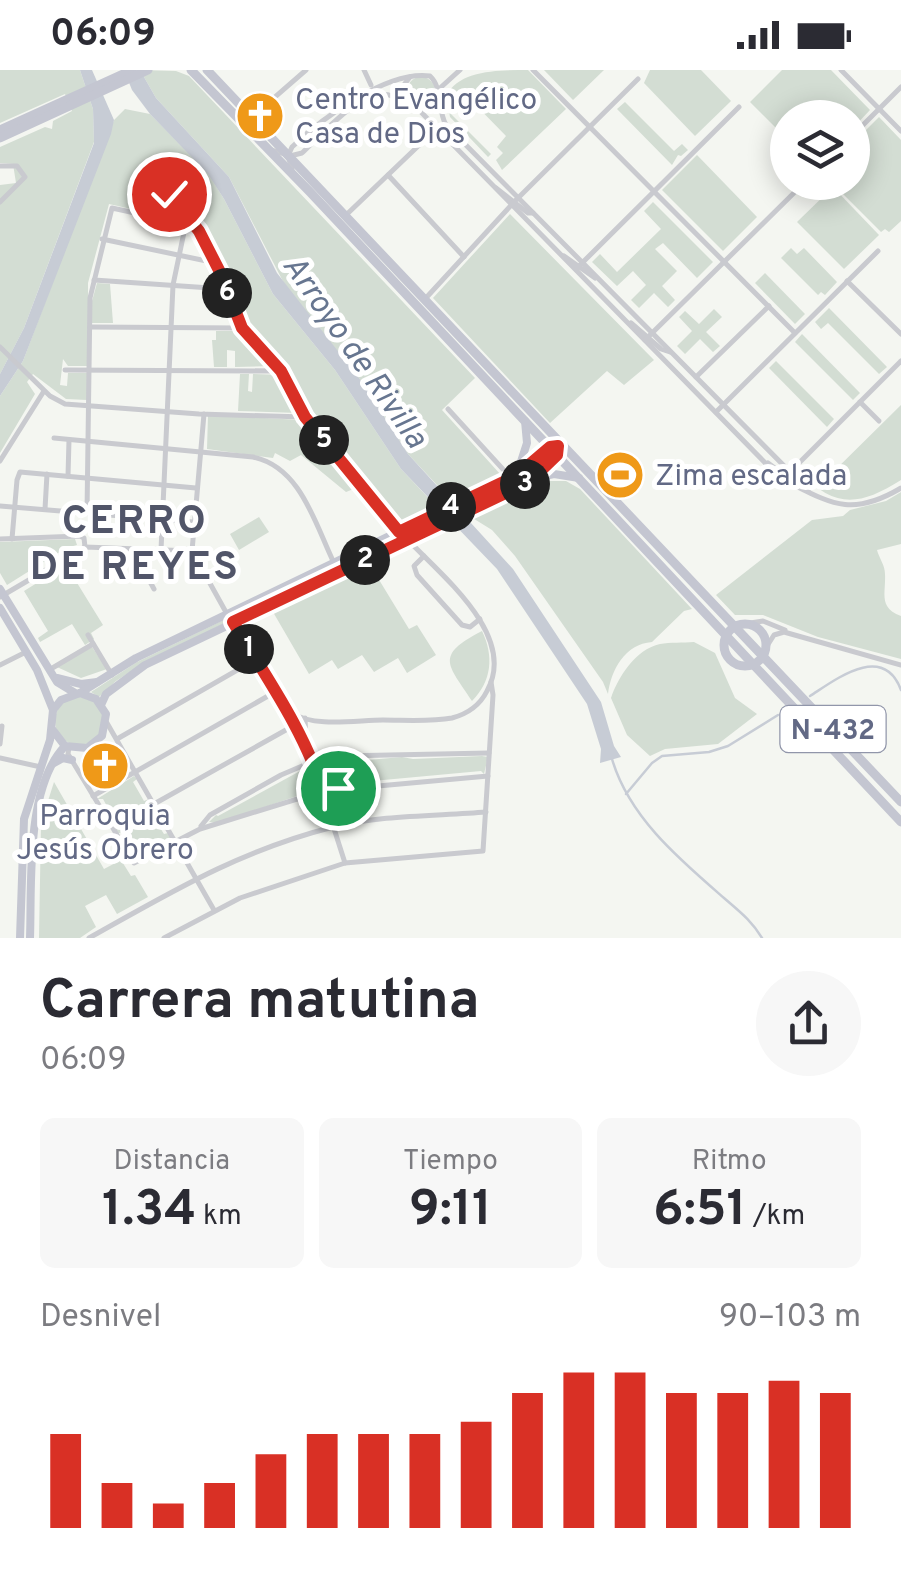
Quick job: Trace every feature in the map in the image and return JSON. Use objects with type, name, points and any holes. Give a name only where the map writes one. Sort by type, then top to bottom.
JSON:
[{"type":"highway","points":[[0,138],[132,70]]},
{"type":"highway","points":[[0,130],[148,70]]},
{"type":"highway","points":[[198,71],[252,117],[345,216],[525,421],[557,447],[579,478],[734,627],[760,631],[766,646],[759,661],[742,667],[730,661],[724,648],[734,627]]},
{"type":"highway","points":[[198,71],[266,147],[734,627],[759,661],[901,822]]},
{"type":"highway","name":"N-432","points":[[759,661],[901,802]]},
{"type":"main road","points":[[514,477],[527,442],[525,421]]},
{"type":"main road","points":[[101,705],[106,694],[146,665],[334,564],[514,477],[557,447]]},
{"type":"main road","points":[[531,480],[557,447]]},
{"type":"main road","points":[[53,710],[61,700],[101,682],[136,658],[408,540],[531,480],[554,474],[579,478]]},
{"type":"main road","points":[[1,594],[54,676],[78,694],[92,697],[101,705],[107,723],[96,744],[78,749],[67,746],[52,729]]},
{"type":"main road","points":[[0,608],[43,683],[53,710],[52,729],[24,819],[20,938]]},
{"type":"main road","points":[[54,676],[81,684],[101,682]]},
{"type":"main road","points":[[30,938],[33,825],[54,763],[67,746]]},
{"type":"main road","points":[[54,763],[63,758],[72,760]]},
{"type":"street","points":[[252,117],[306,70]]},
{"type":"street","points":[[364,70],[372,86]]},
{"type":"street","points":[[417,108],[430,106],[460,70]]},
{"type":"street","points":[[533,70],[795,333]]},
{"type":"street","points":[[841,70],[901,130]]},
{"type":"street","points":[[310,192],[290,167],[288,156],[294,144],[356,93],[426,72],[433,78],[446,125],[562,256],[598,279],[765,462],[830,504],[850,507],[878,501],[901,488]]},
{"type":"street","points":[[406,100],[403,86],[412,75]]},
{"type":"street","points":[[421,304],[515,201],[638,79]]},
{"type":"street","points":[[870,119],[901,88]]},
{"type":"street","points":[[266,147],[288,156],[302,153],[365,98],[384,94],[406,100],[494,188],[533,213],[628,323],[672,353],[785,475],[810,492]]},
{"type":"street","points":[[579,266],[739,107]]},
{"type":"street","points":[[345,216],[436,129]]},
{"type":"street","points":[[280,147],[294,144]]},
{"type":"street","points":[[299,168],[302,153]]},
{"type":"street","points":[[0,166],[22,168],[25,177],[0,202]]},
{"type":"street","points":[[388,175],[464,256]]},
{"type":"street","points":[[135,212],[140,189],[158,186],[187,217],[173,285],[161,550]]},
{"type":"street","points":[[648,337],[787,200]]},
{"type":"street","points":[[87,513],[93,280],[110,208],[198,230],[242,328],[281,371],[305,417],[399,532]]},
{"type":"street","points":[[102,239],[216,263]]},
{"type":"street","points":[[716,412],[878,251]]},
{"type":"street","points":[[93,280],[226,289]]},
{"type":"street","points":[[847,281],[901,334]]},
{"type":"street","points":[[696,377],[769,306]]},
{"type":"street","points":[[90,327],[242,328]]},
{"type":"street","points":[[0,347],[60,402],[169,412],[305,417]]},
{"type":"street","points":[[785,475],[901,361]]},
{"type":"street","points":[[65,370],[281,371]]},
{"type":"street","points":[[0,461],[44,391]]},
{"type":"street","points":[[860,402],[879,421]]},
{"type":"street","points":[[448,409],[514,477]]},
{"type":"street","points":[[205,413],[192,551],[293,726],[306,741]]},
{"type":"street","points":[[54,438],[260,459],[286,472],[295,484],[334,564]]},
{"type":"street","points":[[68,440],[68,476]]},
{"type":"street","points":[[12,539],[20,472],[196,488]]},
{"type":"street","points":[[45,510],[47,474]]},
{"type":"street","points":[[0,506],[193,522]]},
{"type":"street","points":[[0,539],[80,536],[85,547]]},
{"type":"street","points":[[164,938],[256,891],[345,863],[482,851],[493,647],[480,619],[408,540]]},
{"type":"street","points":[[1,594],[85,547],[192,551]]},
{"type":"street","points":[[132,548],[154,589]]},
{"type":"street","points":[[424,556],[414,570],[440,601],[466,627],[480,619]]},
{"type":"street","points":[[734,627],[763,621],[797,635],[901,665]]},
{"type":"street","points":[[766,646],[778,632],[797,635]]},
{"type":"street","points":[[88,635],[112,674]]},
{"type":"street","points":[[54,676],[93,644]]},
{"type":"street","points":[[0,665],[26,652]]},
{"type":"street","points":[[117,738],[256,660]]},
{"type":"street","points":[[284,706],[304,718],[454,718],[472,709],[491,682]]},
{"type":"street","points":[[93,796],[275,692]]},
{"type":"street","points":[[304,718],[306,741],[345,863]]},
{"type":"street","points":[[107,723],[214,910]]},
{"type":"street","points":[[0,744],[2,726]]},
{"type":"street","points":[[154,804],[293,726]]},
{"type":"street","points":[[67,746],[132,862],[138,863],[200,828],[323,791],[488,776]]},
{"type":"street","points":[[200,828],[207,819],[281,775],[314,762],[340,756],[489,753]]},
{"type":"street","points":[[0,758],[41,767]]},
{"type":"street","points":[[90,938],[196,877],[244,855],[334,826],[486,812]]},
{"type":"street","points":[[207,819],[211,826]]},
{"type":"shaded area","points":[[0,70],[80,70],[93,109],[94,142],[24,328],[0,374],[0,185],[16,183],[13,164],[0,163],[0,147],[45,127],[52,129],[53,121],[72,111],[65,94],[0,123]]},
{"type":"shaded area","points":[[80,70],[92,70],[114,120],[111,134],[23,361],[0,396],[0,374],[24,328],[94,143],[93,109]]},
{"type":"shaded area","points":[[124,70],[140,70],[156,98],[229,177],[277,273],[362,382],[408,454],[513,569],[601,702],[621,757],[600,763],[601,749],[587,704],[497,569],[401,469],[335,370],[273,294],[208,174],[150,114],[132,90]]},
{"type":"shaded area","points":[[140,70],[176,71],[189,76],[475,378],[442,410],[501,475],[450,499],[408,454],[362,382],[288,291],[229,177],[156,98]]},
{"type":"shaded area","points":[[528,70],[566,109],[502,170],[496,160],[503,153],[497,147],[506,136],[462,91],[450,103],[455,109],[451,114],[491,154],[488,157],[450,117],[446,96],[452,87],[470,76]]},
{"type":"shaded area","points":[[544,70],[604,70],[573,100]]},
{"type":"shaded area","points":[[650,70],[701,70],[731,101],[695,136],[644,83]]},
{"type":"shaded area","points":[[782,70],[831,70],[860,100],[770,100],[770,122],[750,102]]},
{"type":"shaded area","points":[[421,77],[431,81],[435,91],[431,101],[421,105],[411,101],[407,91],[411,81]]},
{"type":"shaded area","points":[[625,102],[674,151],[682,144],[688,150],[678,155],[672,165],[617,109]]},
{"type":"shaded area","points":[[125,109],[150,114],[208,173],[273,294],[335,370],[401,469],[436,506],[399,523],[307,413],[290,380],[238,313],[198,224],[109,204],[88,283],[88,366],[68,366],[63,359],[60,385],[67,386],[68,373],[88,373],[87,400],[66,399],[33,374],[27,382],[35,394],[0,453],[0,396],[23,361],[114,120]]},
{"type":"shaded area","points":[[879,117],[901,140],[901,221],[889,232],[881,232],[849,200],[870,200],[870,126]]},
{"type":"shaded area","points":[[697,155],[757,217],[723,251],[662,190]]},
{"type":"shaded area","points":[[820,200],[845,200],[879,235],[844,269],[797,222]]},
{"type":"shaded area","points":[[653,202],[713,262],[697,278],[663,243],[655,249],[677,271],[662,286],[675,300],[668,307],[654,293],[639,308],[631,300],[646,285],[633,271],[617,286],[592,262],[600,254],[617,272],[661,229],[644,211]]},
{"type":"shaded area","points":[[510,214],[654,360],[624,385],[607,371],[550,423],[433,298]]},
{"type":"shaded area","points":[[791,248],[797,254],[804,248],[837,282],[825,295],[818,295],[781,258]]},
{"type":"shaded area","points":[[765,273],[805,314],[795,324],[755,283]]},
{"type":"shaded area","points":[[97,283],[110,284],[113,323],[92,323]]},
{"type":"shaded area","points":[[829,308],[887,367],[879,374],[828,323],[821,329],[815,322]]},
{"type":"shaded area","points":[[714,309],[722,317],[706,332],[720,346],[713,352],[700,339],[685,354],[677,346],[692,331],[679,317],[685,311],[699,324]]},
{"type":"shaded area","points":[[216,331],[242,331],[271,366],[235,367],[235,351],[227,350],[227,367],[214,367],[212,340],[216,340]]},
{"type":"shaded area","points":[[802,334],[860,393],[853,400],[795,342]]},
{"type":"shaded area","points":[[776,361],[834,419],[827,427],[769,368]]},
{"type":"shaded area","points":[[240,374],[249,374],[248,391],[252,392],[253,374],[282,375],[298,413],[238,411]]},
{"type":"shaded area","points":[[901,405],[901,480],[872,495],[847,500],[824,492],[799,472],[803,468],[820,485]]},
{"type":"shaded area","points":[[208,415],[302,420],[356,488],[346,492],[301,455],[290,461],[275,453],[273,458],[207,449]]},
{"type":"shaded area","points":[[549,481],[566,481],[580,489],[692,609],[684,611],[652,642],[627,653],[612,676],[608,694],[515,556],[492,530],[471,517]]},
{"type":"shaded area","points":[[901,492],[901,544],[877,550],[885,571],[886,604],[901,616],[901,659],[818,637],[763,615],[735,615],[716,595],[812,520],[843,516]]},
{"type":"shaded area","points":[[259,517],[269,532],[239,550],[230,534]]},
{"type":"shaded area","points":[[75,539],[77,545],[7,585],[0,573],[0,542]]},
{"type":"shaded area","points":[[384,542],[387,546],[150,659],[99,697],[91,692],[137,662]]},
{"type":"shaded area","points":[[66,565],[103,625],[91,633],[94,639],[85,645],[72,624],[40,642],[38,638],[48,631],[24,591]]},
{"type":"shaded area","points":[[370,565],[409,629],[417,625],[436,655],[407,673],[398,658],[374,672],[362,655],[338,669],[332,660],[309,674],[273,612]]},
{"type":"shaded area","points":[[482,631],[489,668],[484,685],[472,701],[452,670],[451,655]]},
{"type":"shaded area","points":[[694,642],[715,653],[735,698],[757,714],[718,744],[665,749],[650,756],[627,735],[611,698],[614,690],[629,665],[651,647]]},
{"type":"shaded area","points":[[92,647],[107,669],[81,678],[57,667]]},
{"type":"shaded area","points":[[79,697],[96,704],[103,721],[96,738],[79,745],[62,738],[55,721],[62,704]]},
{"type":"shaded area","points":[[402,757],[488,757],[484,774],[481,771],[329,785],[218,823],[209,822],[311,765]]},
{"type":"shaded area","points":[[134,776],[137,779],[133,782],[144,801],[149,799],[156,811],[152,815],[171,838],[134,860],[122,832],[117,834],[110,822],[114,819],[103,799],[97,799]]},
{"type":"shaded area","points":[[54,782],[104,869],[121,860],[148,897],[117,914],[106,895],[85,906],[96,927],[80,938],[39,938],[41,823]]},
{"type":"waterway","points":[[810,696],[845,674],[871,667],[883,668],[901,690]]},
{"type":"waterway","points":[[626,794],[662,756],[709,752],[728,746],[778,715]]},
{"type":"waterway","name":"Arroyo de Rivilla","points":[[612,759],[630,800],[658,836],[745,916],[762,938]]},
{"type":"place","name":"Centro Evangélico Casa de Dios","points":[[260,116]]},
{"type":"place","name":"Zima escalada","points":[[620,475]]},
{"type":"place","name":"Parroquia Jesús Obrero","points":[[105,766]]},
{"type":"district","name":"CERRO DE REYES","points":[[135,542]]},
{"type":"route","points":[[169,194],[186,215],[186,224],[199,231],[242,328],[281,371],[305,417],[399,532],[516,476],[550,447],[558,446],[557,455],[529,482],[233,622],[293,726],[306,741],[323,791],[338,788]]}]
